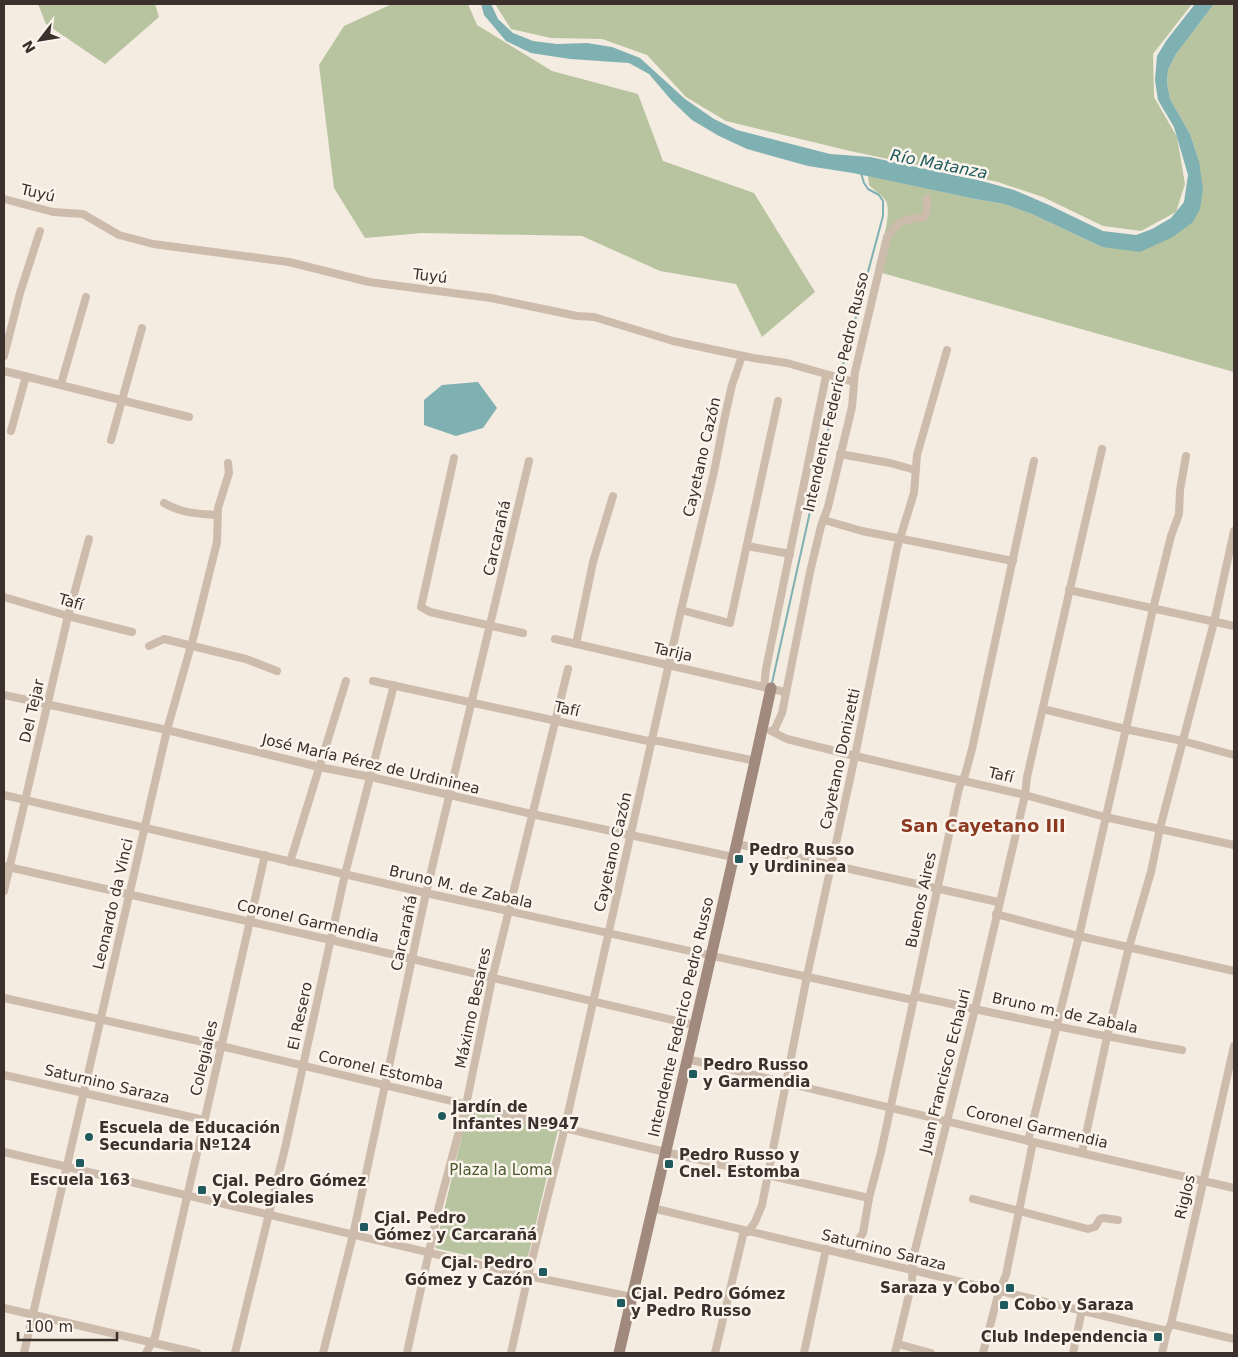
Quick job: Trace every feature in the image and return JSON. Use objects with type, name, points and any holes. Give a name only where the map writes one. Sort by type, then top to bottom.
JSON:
[{"type":"street","name":"Tuyú","points":[[4,199],[54,212],[83,214],[106,229],[153,244],[289,262],[369,282],[491,298],[577,316],[594,317],[673,341],[742,356],[787,363],[826,376],[854,382]]},
{"type":"street","name":"Intendente Federico Pedro Russo","points":[[774,731],[782,713],[810,572],[852,407],[855,372],[887,237],[903,221],[924,217],[928,211],[928,199]]},
{"type":"street","points":[[4,356],[20,293],[40,231]]},
{"type":"street","points":[[61,384],[86,297]]},
{"type":"street","points":[[111,440],[142,328]]},
{"type":"street","name":"Cayetano Donizetti","points":[[715,1353],[746,1231],[755,1222],[762,1205],[807,976],[900,538],[914,493],[915,470],[922,437],[948,350]]},
{"type":"street","name":"Cayetano Cazón","points":[[511,1353],[565,1127],[729,401],[742,356]]},
{"type":"street","points":[[4,371],[189,416]]},
{"type":"street","points":[[11,431],[26,376]]},
{"type":"street","points":[[767,688],[790,554],[826,376]]},
{"type":"street","points":[[681,610],[730,623],[778,401]]},
{"type":"street","name":"Juan Francisco Echauri","points":[[895,1353],[912,1282],[913,1258],[975,1009],[998,902],[1025,795],[1069,590],[1102,449]]},
{"type":"street","points":[[840,454],[890,463],[915,470]]},
{"type":"street","points":[[984,1353],[999,1291],[1006,1275],[1019,1212],[1030,1141],[1056,1025],[1079,936],[1124,729],[1170,536],[1179,514],[1180,490],[1186,456]]},
{"type":"street","points":[[454,458],[421,607],[430,612],[523,633]]},
{"type":"street","name":"Carcarañá","points":[[323,1353],[353,1234],[426,894],[529,461]]},
{"type":"street","name":"Buenos Aires","points":[[849,1254],[863,1233],[958,788],[963,780],[972,749],[1034,461]]},
{"type":"street","name":"Leonardo da Vinci","points":[[24,1353],[167,730],[191,646],[217,542],[217,515],[229,473],[228,463]]},
{"type":"street","points":[[576,644],[593,562],[613,496]]},
{"type":"street","points":[[164,503],[186,512],[217,515]]},
{"type":"street","points":[[824,520],[862,530],[1013,561]]},
{"type":"street","points":[[1082,1153],[1106,1037],[1128,947],[1151,872],[1160,828],[1214,622],[1234,531]]},
{"type":"street","name":"Del Tejar","points":[[4,891],[6,867],[25,800],[68,616],[89,539]]},
{"type":"street","points":[[747,546],[790,554]]},
{"type":"street","points":[[1069,590],[1234,626]]},
{"type":"street","name":"Tafí","points":[[4,597],[132,632]]},
{"type":"street","points":[[149,646],[164,639],[246,659],[278,670]]},
{"type":"street","name":"Tarija","points":[[555,639],[786,692]]},
{"type":"street","name":"Máximo Besares","points":[[406,1353],[428,1252],[466,1105],[492,979],[568,668]]},
{"type":"street","points":[[290,862],[346,681]]},
{"type":"street","name":"Tafí","points":[[373,681],[556,721],[652,741],[659,740],[756,761]]},
{"type":"street","name":"El Resero","points":[[235,1353],[303,1066],[345,874],[394,685]]},
{"type":"street","name":"Intendente Federico Pedro Russo","points":[[619,1353],[756,761],[767,688]]},
{"type":"street","name":"José María Pérez de Urdininea","points":[[4,695],[48,706],[167,730],[318,767],[733,857]]},
{"type":"street","points":[[1043,709],[1234,754]]},
{"type":"street","name":"Tafí","points":[[762,729],[774,731],[787,739],[855,756],[963,780],[1105,817],[1234,846]]},
{"type":"street","name":"Bruno M. de Zabala","points":[[4,795],[426,894],[914,998]]},
{"type":"street","points":[[736,845],[938,887],[998,902]]},
{"type":"street","name":"Colegiales","points":[[146,1353],[153,1342],[265,856]]},
{"type":"street","name":"Coronel Garmendia","points":[[6,867],[250,921],[694,1026]]},
{"type":"street","points":[[996,914],[1079,936],[1234,971]]},
{"type":"street","name":"Coronel Estomba","points":[[4,998],[221,1046],[665,1152],[869,1198]]},
{"type":"street","name":"Bruno m. de Zabala","points":[[914,998],[1056,1025],[1106,1037],[1182,1050]]},
{"type":"street","name":"Riglos","points":[[1162,1353],[1234,1046]]},
{"type":"street","name":"Coronel Garmendia","points":[[686,1059],[1234,1188]]},
{"type":"street","name":"Saturnino Saraza","points":[[4,1075],[204,1120]]},
{"type":"street","points":[[4,1152],[528,1276],[632,1297]]},
{"type":"street","points":[[974,1199],[1088,1230],[1095,1227],[1100,1219],[1118,1220]]},
{"type":"street","name":"Saturnino Saraza","points":[[652,1208],[849,1254],[913,1272],[1082,1310],[1234,1339]]},
{"type":"street","points":[[804,1353],[826,1249]]},
{"type":"street","points":[[4,1308],[197,1353]]},
{"type":"street","points":[[1073,1353],[1082,1310]]},
{"type":"street","points":[[898,1344],[931,1353]]},
{"type":"green space","points":[[38,4],[155,4],[159,17],[105,64],[46,24]]},
{"type":"green space","points":[[392,4],[468,4],[477,25],[552,71],[638,94],[663,161],[754,193],[815,292],[762,337],[736,284],[660,271],[582,236],[422,233],[365,238],[334,188],[319,65],[344,26]]},
{"type":"green space","points":[[495,4],[1192,4],[1153,54],[1154,97],[1177,137],[1185,184],[1176,212],[1141,231],[1103,226],[1043,197],[998,182],[850,151],[726,121],[686,97],[647,55],[602,39],[551,38],[511,29]]},
{"type":"green space","points":[[1214,4],[1234,4],[1234,372],[875,271],[888,216],[888,207],[886,201],[869,185],[868,176],[1004,204],[1032,214],[1102,247],[1173,237],[1199,161],[1190,134],[1170,99],[1167,83],[1168,70],[1176,54]]},
{"type":"green space","name":"Plaza la Loma","points":[[468,1110],[558,1130],[525,1269],[435,1248]]},
{"type":"water","points":[[481,4],[491,4],[498,19],[513,33],[533,41],[557,44],[587,43],[612,47],[640,58],[685,99],[714,119],[737,130],[830,154],[870,157],[982,181],[1014,190],[1103,231],[1136,235],[1152,229],[1171,218],[1184,202],[1188,175],[1174,127],[1158,100],[1155,80],[1157,56],[1166,41],[1195,4],[1214,4],[1176,54],[1168,70],[1167,83],[1170,99],[1190,134],[1199,161],[1203,189],[1200,209],[1193,222],[1173,237],[1140,252],[1102,247],[1032,214],[1004,204],[853,173],[808,166],[747,149],[719,136],[692,120],[672,101],[649,74],[629,63],[570,59],[531,53],[506,41],[484,15]]},
{"type":"water","points":[[478,382],[497,408],[483,428],[456,436],[424,425],[424,400],[442,385]]},
{"type":"waterway","points":[[840,376],[883,216],[883,201],[879,195],[868,189],[861,173]]},
{"type":"waterway","points":[[772,683],[839,381]]},
{"type":"place","name":"Pedro Russo y Urdininea","points":[[739,859]]},
{"type":"place","name":"Pedro Russo y Garmendia","points":[[693,1074]]},
{"type":"place","name":"Jardín de Infantes Nº947","points":[[442,1116]]},
{"type":"place","name":"Escuela de Educación Secundaria Nº124","points":[[89,1137]]},
{"type":"place","name":"Escuela 163","points":[[80,1163]]},
{"type":"place","name":"Pedro Russo y Cnel. Estomba","points":[[669,1164]]},
{"type":"place","name":"Cjal. Pedro Gómez y Colegiales","points":[[202,1190]]},
{"type":"place","name":"Cjal. Pedro Gómez y Carcarañá","points":[[364,1227]]},
{"type":"place","name":"Cjal. Pedro Gómez y Cazón","points":[[543,1272]]},
{"type":"place","name":"Saraza y Cobo","points":[[1010,1288]]},
{"type":"place","name":"Cjal. Pedro Gómez y Pedro Russo","points":[[621,1303]]},
{"type":"place","name":"Cobo y Saraza","points":[[1004,1305]]},
{"type":"place","name":"Club Independencia","points":[[1158,1337]]},
{"type":"district","name":"San Cayetano III","points":[[983,825]]},
{"type":"water label","name":"Río Matanza","points":[[939,164]]}]
